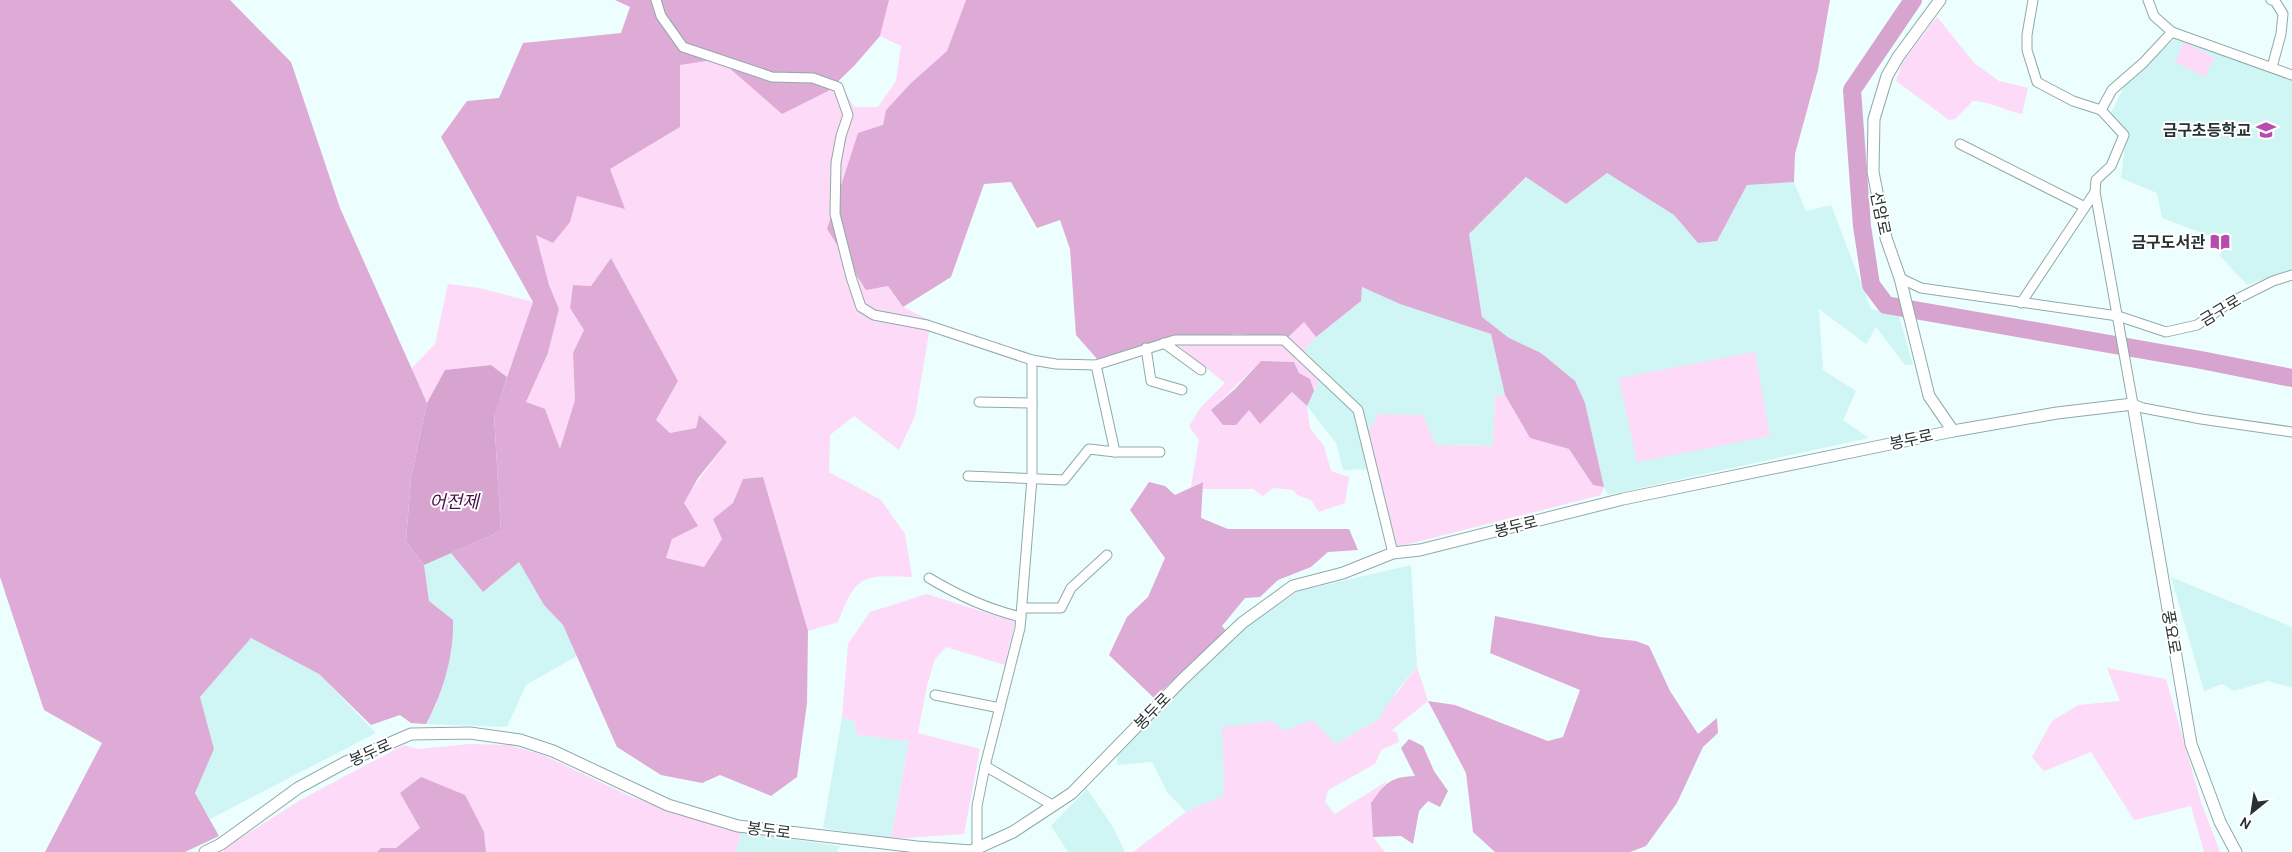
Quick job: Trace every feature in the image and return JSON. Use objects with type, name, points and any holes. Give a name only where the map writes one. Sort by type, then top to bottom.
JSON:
[{"type":"main road","name":"선암로","points":[[1940,0],[1898,57],[1887,76],[1874,119],[1873,172],[1886,238],[1901,283],[1929,396],[1953,431]]},
{"type":"main road","name":"봉두로","points":[[205,852],[221,844],[298,788],[346,762],[412,734],[460,733],[492,735],[536,745],[668,805],[738,826],[907,846],[973,850],[1013,832],[1072,793],[1182,680],[1256,613],[1293,586],[1343,573],[1393,553],[1420,550],[1623,499],[1953,431],[2058,413],[2133,404]]},
{"type":"main road","name":"풍요로","points":[[2133,404],[2191,744],[2220,822],[2236,852]]},
{"type":"street","points":[[656,0],[661,16],[682,47],[772,77],[813,78],[838,87],[848,115],[841,136],[836,163],[835,214],[851,277],[861,307],[874,315],[927,325],[1032,360],[1096,366],[1175,340],[1284,340],[1358,410],[1393,553]]},
{"type":"street","points":[[2033,0],[2026,35],[2027,50],[2037,82],[2073,101],[2101,110],[2124,135],[2111,166],[2096,180],[2095,192],[2133,404],[2143,408],[2201,419],[2292,432]]},
{"type":"street","points":[[2148,0],[2154,16],[2172,32],[2292,75]]},
{"type":"street","points":[[2271,0],[2275,1],[2283,14],[2281,34],[2272,67]]},
{"type":"street","points":[[2101,110],[2112,90],[2143,64],[2172,32]]},
{"type":"street","points":[[1960,144],[2085,207]]},
{"type":"street","points":[[2021,302],[2095,192]]},
{"type":"street","name":"금구로","points":[[1901,283],[1921,288],[2021,302],[2118,319],[2166,332],[2197,325],[2229,303],[2273,281],[2292,275]]},
{"type":"street","points":[[1164,343],[1201,370]]},
{"type":"street","points":[[1146,348],[1151,381],[1182,390]]},
{"type":"street","points":[[973,850],[977,806],[985,766],[1021,613],[1032,478],[1032,360]]},
{"type":"street","points":[[1096,366],[1115,452]]},
{"type":"street","points":[[979,402],[1032,403]]},
{"type":"street","points":[[968,476],[1064,480],[1090,449],[1115,452],[1160,452]]},
{"type":"street","points":[[929,578],[956,594],[988,609],[1021,613],[1060,608],[1071,588],[1107,555]]},
{"type":"street","points":[[935,694],[1000,708]]},
{"type":"street","points":[[985,766],[1054,806]]},
{"type":"shaded area","points":[[0,0],[230,0],[291,62],[340,208],[427,403],[411,477],[406,541],[424,565],[429,601],[453,620],[453,633],[446,674],[438,700],[426,724],[411,723],[400,715],[371,725],[319,674],[251,638],[200,697],[214,749],[195,793],[219,836],[185,852],[45,852],[102,743],[44,710],[0,577]]},
{"type":"shaded area","points":[[615,0],[889,0],[880,36],[854,66],[828,91],[782,114],[719,59],[680,65],[680,127],[610,169],[625,209],[577,196],[570,222],[553,243],[536,235],[549,285],[559,309],[548,353],[526,402],[545,409],[560,449],[575,400],[573,353],[584,330],[570,308],[573,285],[591,286],[611,258],[678,381],[656,420],[670,433],[696,428],[699,415],[727,442],[698,478],[684,503],[698,526],[672,539],[666,558],[704,567],[722,539],[713,519],[733,503],[743,479],[763,477],[808,631],[807,703],[797,777],[771,796],[720,775],[702,783],[661,775],[617,747],[563,625],[544,605],[519,562],[483,592],[451,553],[501,531],[494,415],[533,302],[441,137],[467,101],[499,98],[523,43],[621,33],[630,7]]},
{"type":"shaded area","points":[[889,0],[966,0],[947,51],[911,83],[886,110],[883,125],[827,229],[888,286],[903,307],[931,321],[915,416],[899,450],[854,416],[830,435],[829,472],[881,500],[905,534],[912,577],[882,576],[863,581],[850,594],[838,622],[808,631],[763,477],[743,479],[733,503],[713,519],[722,539],[704,567],[666,558],[684,503],[694,486],[727,442],[699,416],[696,428],[670,433],[656,420],[678,381],[611,258],[591,286],[573,285],[570,308],[585,330],[573,353],[575,400],[561,450],[526,402],[548,353],[559,309],[549,285],[536,234],[570,222],[576,195],[610,169],[680,127],[680,65],[719,58],[828,91],[839,81],[854,107],[878,107],[896,81],[901,46],[880,36]]},
{"type":"shaded area","points":[[966,0],[1830,0],[1818,70],[1795,154],[1794,182],[1747,185],[1717,241],[1698,243],[1674,215],[1607,173],[1566,204],[1526,177],[1469,234],[1482,317],[1509,338],[1541,353],[1575,381],[1585,403],[1604,487],[1593,485],[1569,449],[1530,438],[1505,395],[1491,334],[1400,304],[1362,287],[1361,301],[1316,337],[1304,322],[1287,338],[1236,334],[1176,344],[1153,342],[1098,360],[1076,335],[1070,249],[1060,220],[1037,228],[1011,182],[984,184],[951,277],[903,307],[888,286],[866,290],[827,229],[858,133],[883,125],[886,110],[911,83],[947,51]]},
{"type":"shaded area","points":[[1937,17],[1974,63],[1999,81],[2028,88],[2022,114],[1984,102],[1973,101],[1955,119],[1949,120],[1896,81],[1903,61]]},
{"type":"shaded area","points":[[2177,37],[2292,80],[2292,269],[2247,285],[2219,255],[2226,242],[2162,218],[2157,193],[2121,178],[2127,130],[2109,117],[2125,85]]},
{"type":"shaded area","points":[[2184,42],[2215,57],[2205,77],[2175,62]]},
{"type":"shaded area","points":[[1607,173],[1674,215],[1698,243],[1717,241],[1747,185],[1794,182],[1806,211],[1831,205],[1871,309],[1899,316],[1913,365],[1905,365],[1876,327],[1866,344],[1819,309],[1823,370],[1856,391],[1843,420],[1869,438],[1608,495],[1604,487],[1585,403],[1541,353],[1509,338],[1482,317],[1469,234],[1527,177],[1566,204]]},
{"type":"shaded area","points":[[448,284],[479,288],[533,302],[507,377],[491,365],[445,370],[427,403],[411,369],[435,344]]},
{"type":"shaded area","points":[[1362,287],[1400,304],[1491,334],[1505,395],[1495,396],[1493,446],[1436,445],[1368,431],[1376,469],[1343,470],[1336,443],[1307,406],[1323,373],[1304,350],[1316,337],[1361,301]]},
{"type":"shaded area","points":[[1304,322],[1316,337],[1304,350],[1323,373],[1314,391],[1310,380],[1299,373],[1294,362],[1261,361],[1211,410],[1249,410],[1260,424],[1292,392],[1307,406],[1310,428],[1324,446],[1331,471],[1349,477],[1345,503],[1319,512],[1311,500],[1297,495],[1293,490],[1273,488],[1263,496],[1253,489],[1202,489],[1202,482],[1191,487],[1199,440],[1189,426],[1201,407],[1225,383],[1176,344],[1236,334],[1287,337]]},
{"type":"shaded area","points":[[1755,352],[1770,436],[1637,462],[1619,378]]},
{"type":"shaded area","points":[[1261,361],[1294,362],[1299,373],[1310,379],[1314,391],[1307,406],[1292,392],[1260,424],[1249,410],[1236,425],[1223,425],[1211,410],[1235,389]]},
{"type":"shaded area","points":[[1505,395],[1530,438],[1569,449],[1593,485],[1604,487],[1601,495],[1397,547],[1368,431],[1379,414],[1423,415],[1436,445],[1493,446],[1495,396]]},
{"type":"shaded area","points":[[1149,482],[1165,486],[1175,495],[1203,482],[1201,518],[1228,529],[1349,529],[1358,550],[1328,552],[1311,567],[1278,580],[1260,597],[1245,598],[1222,626],[1226,631],[1154,698],[1109,655],[1127,617],[1148,597],[1165,558],[1130,510]]},
{"type":"shaded area","points":[[451,553],[483,592],[519,562],[544,605],[563,625],[577,656],[526,685],[507,727],[426,724],[437,704],[429,601],[424,565]]},
{"type":"shaded area","points":[[1411,565],[1417,667],[1398,689],[1381,718],[1336,744],[1332,740],[1224,774],[1223,796],[1186,812],[1167,792],[1152,762],[1117,765],[1117,756],[1163,707],[1245,628],[1299,591]]},
{"type":"shaded area","points":[[2171,577],[2292,627],[2292,688],[2268,681],[2234,691],[2222,684],[2204,691]]},
{"type":"shaded area","points":[[927,594],[1015,622],[1005,665],[946,647],[935,659],[927,685],[918,733],[980,749],[964,834],[891,839],[909,741],[857,735],[854,721],[842,718],[848,644],[870,612]]},
{"type":"shaded area","points":[[1495,616],[1600,637],[1636,641],[1649,646],[1670,691],[1698,734],[1717,718],[1718,733],[1703,747],[1677,803],[1646,846],[1630,852],[1495,852],[1473,832],[1466,773],[1428,701],[1455,705],[1548,741],[1563,737],[1580,690],[1490,653]]},
{"type":"shaded area","points":[[251,638],[319,674],[376,733],[210,819],[195,793],[214,749],[200,697]]},
{"type":"shaded area","points":[[1417,667],[1428,701],[1392,730],[1397,733],[1399,742],[1381,750],[1375,764],[1328,790],[1325,802],[1335,814],[1387,781],[1371,803],[1373,837],[1385,852],[1133,852],[1186,812],[1223,796],[1222,727],[1271,721],[1285,731],[1312,720],[1336,744],[1381,718],[1383,710]]},
{"type":"shaded area","points":[[2107,668],[2166,679],[2201,802],[2220,852],[2204,852],[2191,806],[2134,820],[2091,752],[2044,771],[2032,757],[2052,721],[2078,705],[2120,701]]},
{"type":"shaded area","points":[[842,718],[854,721],[857,735],[909,741],[891,839],[823,828]]},
{"type":"shaded area","points":[[1409,739],[1423,746],[1434,771],[1448,791],[1440,807],[1428,801],[1419,811],[1413,844],[1401,836],[1373,837],[1371,803],[1380,790],[1389,782],[1415,776],[1401,748]]},
{"type":"shaded area","points":[[470,744],[509,745],[543,755],[632,797],[742,832],[736,852],[486,852],[484,832],[420,828],[396,848],[381,848],[377,852],[224,852],[223,849],[302,799],[404,745],[417,749]]},
{"type":"shaded area","points":[[421,777],[465,795],[484,832],[486,852],[377,852],[381,848],[396,848],[420,828],[400,793]]},
{"type":"shaded area","points":[[1087,789],[1113,827],[1125,852],[1068,852],[1051,826]]},
{"type":"shaded area","points":[[742,832],[840,846],[837,852],[736,852]]},
{"type":"water","name":"어전제","points":[[491,365],[507,377],[494,416],[501,531],[424,565],[406,541],[411,477],[427,403],[445,370]]},
{"type":"waterway","points":[[1913,0],[1852,90],[1862,226],[1871,285],[1886,305],[2201,360],[2292,378]]},
{"type":"place","name":"금구초등학교","points":[[2266,130]]},
{"type":"place","name":"금구도서관","points":[[2220,242]]}]
